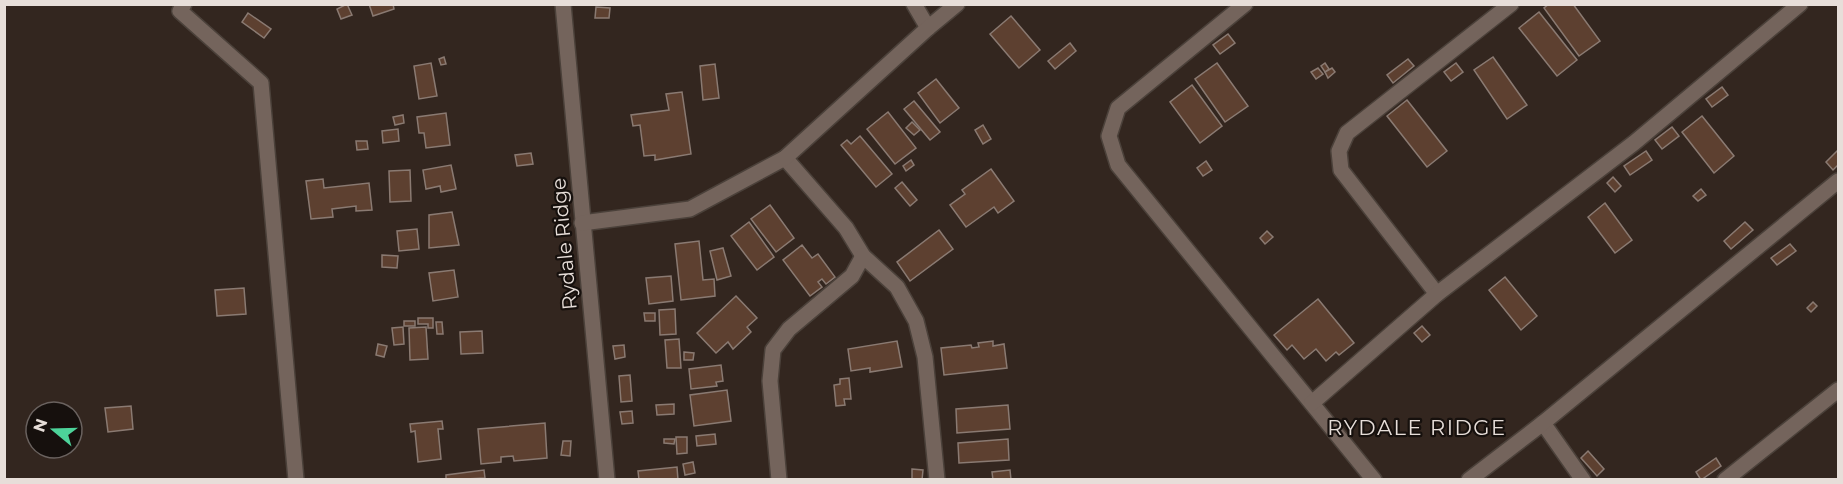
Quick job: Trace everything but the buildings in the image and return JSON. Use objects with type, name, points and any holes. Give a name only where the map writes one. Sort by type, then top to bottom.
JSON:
[{"type":"street","points":[[184,4],[180,11],[261,83],[297,480]]},
{"type":"street","name":"Rydale Ridge","points":[[563,4],[607,480]]},
{"type":"street","points":[[914,4],[928,28]]},
{"type":"street","points":[[582,223],[690,209],[785,158],[957,4]]},
{"type":"street","points":[[1245,4],[1118,108],[1109,136],[1118,165],[1374,480]]},
{"type":"street","points":[[1437,294],[1341,170],[1339,151],[1347,133],[1511,4]]},
{"type":"street","points":[[1312,403],[1437,294],[1634,143],[1800,4]]},
{"type":"street","points":[[785,158],[846,228],[863,256],[897,287],[916,321],[925,357],[937,480]]},
{"type":"street","points":[[1469,480],[1544,423],[1839,182]]},
{"type":"street","points":[[779,480],[770,381],[773,350],[789,329],[852,276],[863,256]]},
{"type":"street","points":[[1725,480],[1839,390]]},
{"type":"street","points":[[1544,423],[1583,480]]},
{"type":"district","name":"RYDALE RIDGE","points":[[1417,428]]}]
